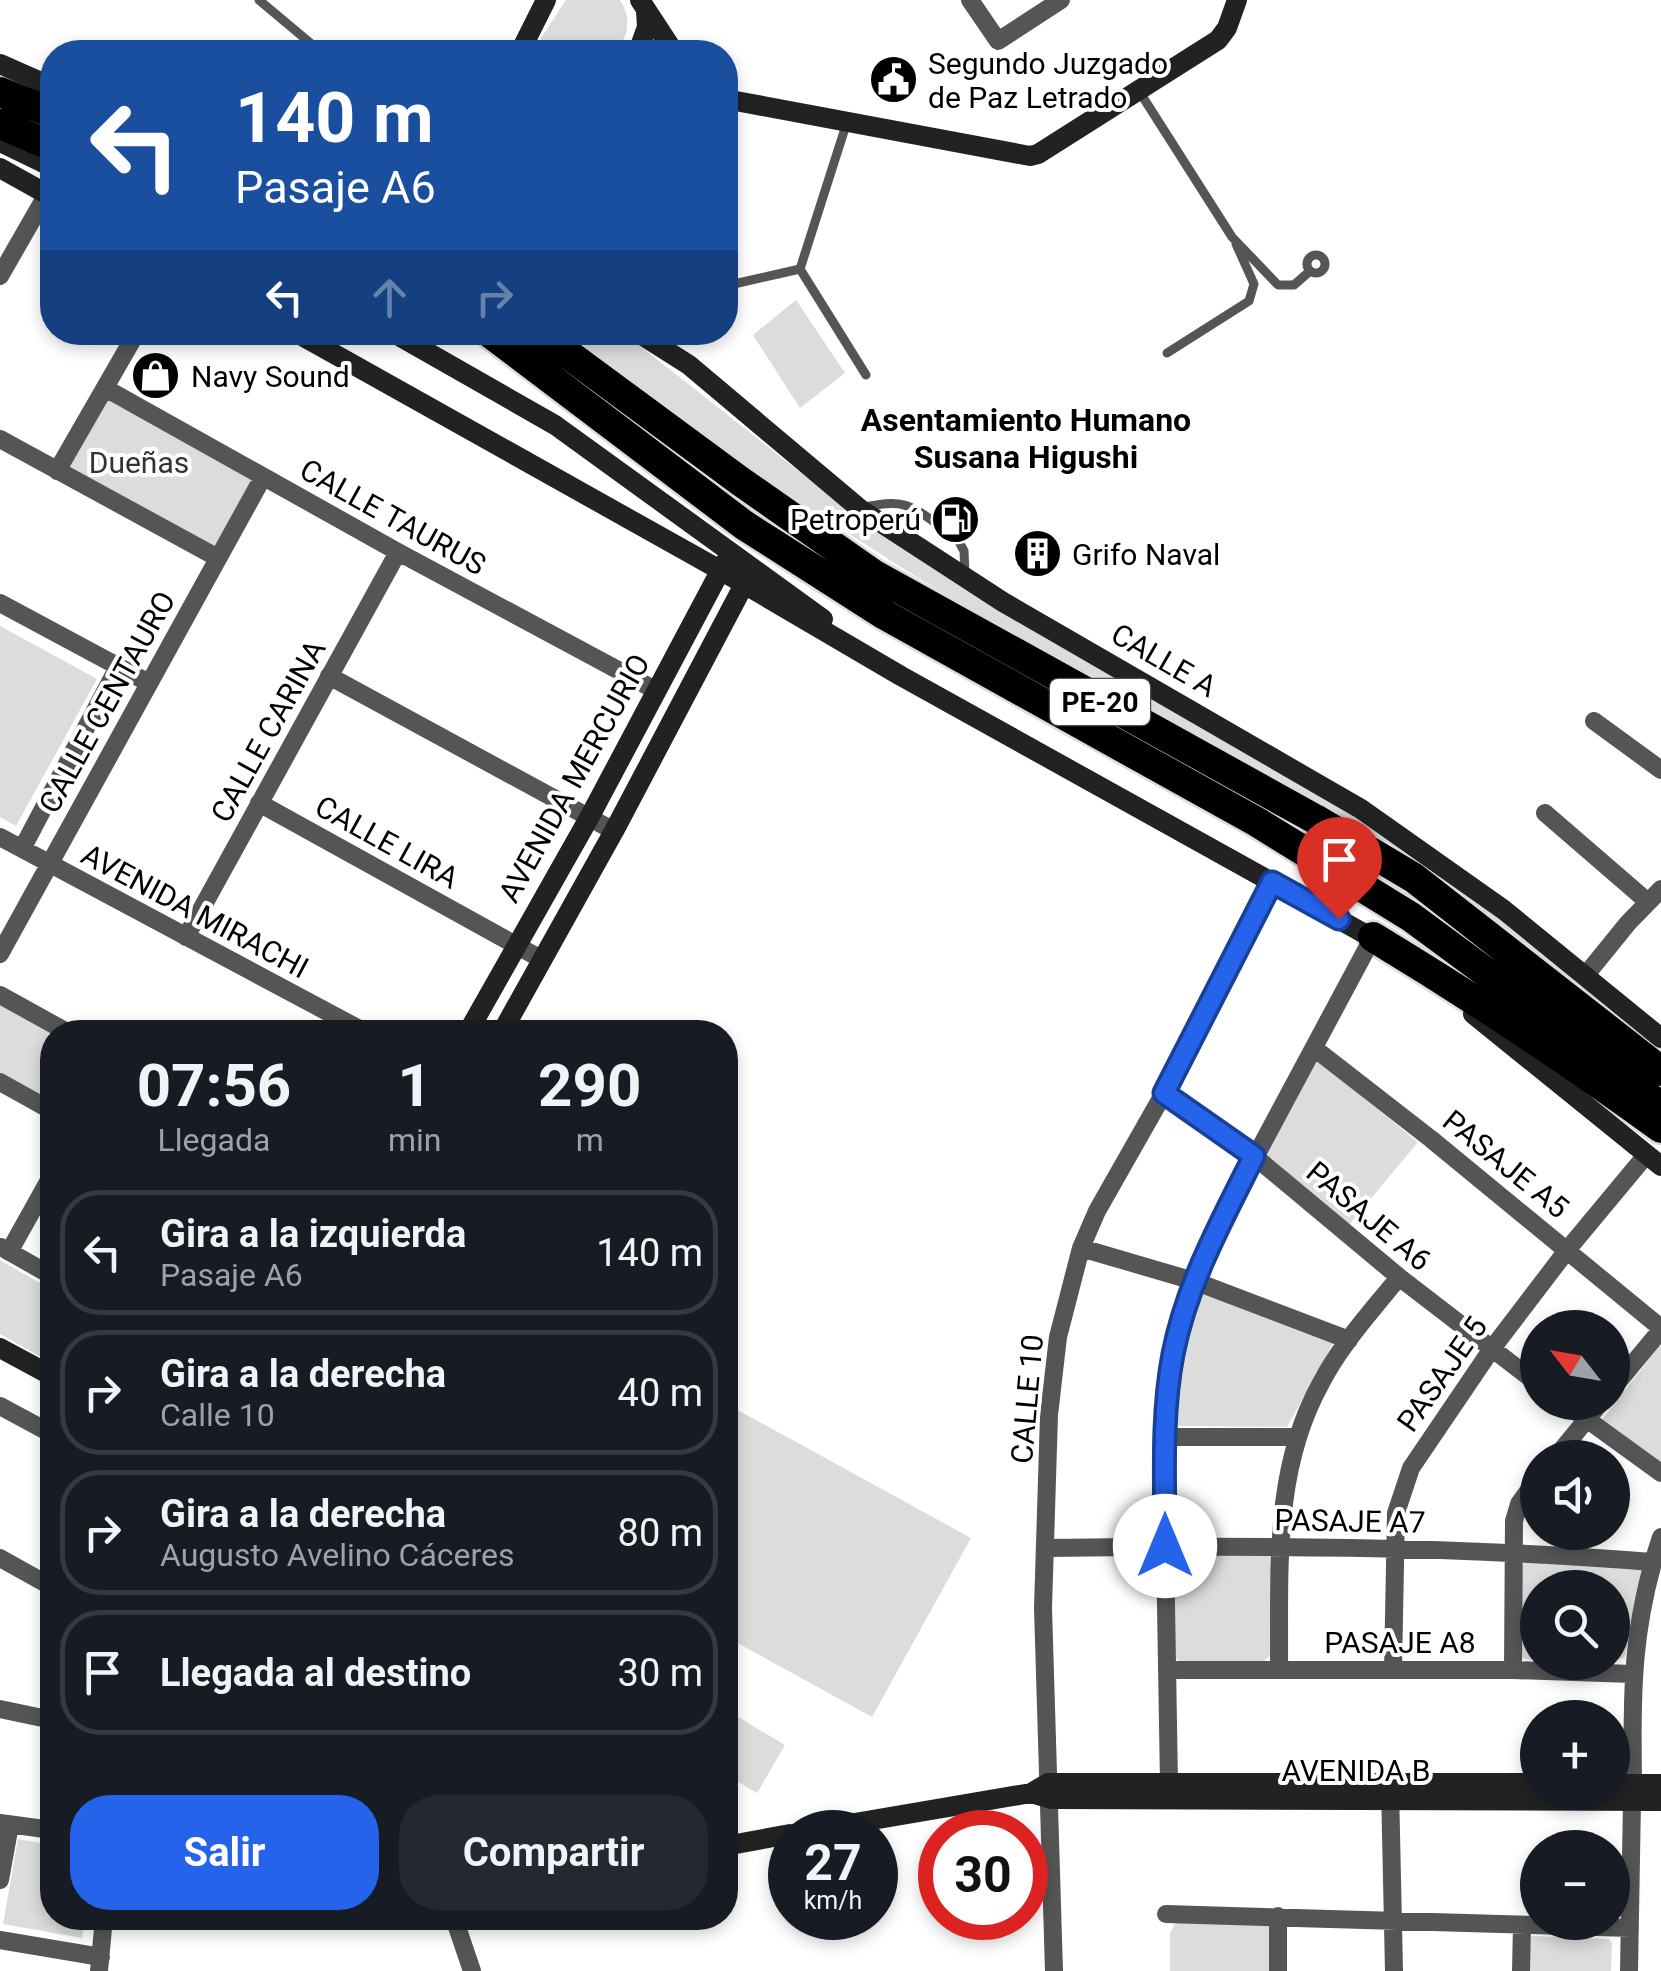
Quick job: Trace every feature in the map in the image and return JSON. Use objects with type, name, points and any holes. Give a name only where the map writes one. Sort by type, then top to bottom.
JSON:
[{"type":"highway","points":[[0,92],[40,107]]},
{"type":"highway","points":[[0,124],[40,141]]},
{"type":"highway","name":"PE-20","points":[[506,345],[744,525],[885,616],[1258,822],[1411,918],[1567,1032],[1661,1107]]},
{"type":"highway","name":"PE-20","points":[[556,345],[740,482],[873,574],[1414,878],[1661,1070]]},
{"type":"highway","points":[[1373,937],[1478,1000],[1583,1071],[1656,1149]]},
{"type":"street","points":[[970,0],[998,41],[1061,0]]},
{"type":"street","points":[[738,101],[1030,156],[1045,151],[1218,40],[1237,0]]},
{"type":"street","points":[[525,40],[546,2]]},
{"type":"street","points":[[642,40],[647,28],[647,3]]},
{"type":"street","points":[[647,3],[667,40]]},
{"type":"street","points":[[0,64],[40,82]]},
{"type":"street","points":[[0,142],[40,160]]},
{"type":"street","points":[[0,168],[40,190]]},
{"type":"street","points":[[0,276],[40,211]]},
{"type":"street","points":[[57,470],[130,345]]},
{"type":"street","points":[[319,345],[726,561],[901,676],[1373,937],[1254,1156],[1194,1281],[1173,1354],[1165,1437],[1169,1783]]},
{"type":"street","points":[[415,345],[555,425],[726,561]]},
{"type":"street","name":"CALLE A","points":[[657,345],[688,365],[860,509],[965,577],[1360,809],[1504,910],[1661,1038]]},
{"type":"street","name":"CALLE TAURUS","points":[[105,388],[398,552],[657,690]]},
{"type":"street","points":[[0,439],[218,558]]},
{"type":"street","name":"CALLE CENTAURO","points":[[0,954],[262,477]]},
{"type":"street","name":"CALLE CARINA","points":[[186,937],[398,552]]},
{"type":"street","name":"AVENIDA MERCURIO","points":[[475,1020],[589,818],[726,561]]},
{"type":"street","name":"AVENIDA MERCURIO","points":[[508,1020],[749,576]]},
{"type":"street","points":[[0,603],[148,684]]},
{"type":"street","points":[[22,848],[118,667]]},
{"type":"street","points":[[329,676],[614,831]]},
{"type":"street","points":[[1594,721],[1661,770]]},
{"type":"street","name":"CALLE LIRA","points":[[259,803],[541,959]]},
{"type":"street","points":[[1545,813],[1655,896],[1584,976]]},
{"type":"street","name":"AVENIDA MIRACHI","points":[[0,837],[342,1020]]},
{"type":"street","name":"CALLE 10","points":[[1054,1971],[1043,1792],[1051,1377],[1070,1283],[1097,1211],[1164,1093],[1272,882]]},
{"type":"street","points":[[0,995],[45,1020]]},
{"type":"street","name":"PASAJE A5","points":[[1314,1048],[1568,1249],[1661,1328]]},
{"type":"street","points":[[0,1082],[40,1105]]},
{"type":"street","name":"PASAJE A6","points":[[1164,1093],[1254,1156],[1520,1371]]},
{"type":"street","name":"PASAJE 5","points":[[1393,1670],[1396,1513],[1411,1468],[1491,1350],[1568,1249],[1656,1149]]},
{"type":"street","points":[[40,1194],[4,1249],[40,1269]]},
{"type":"street","points":[[1081,1248],[1194,1281],[1349,1340]]},
{"type":"street","points":[[1278,1670],[1284,1497],[1297,1437],[1322,1379],[1399,1277]]},
{"type":"street","points":[[1630,1367],[1661,1328]]},
{"type":"street","points":[[0,1348],[40,1370]]},
{"type":"street","points":[[0,1406],[40,1428]]},
{"type":"street","points":[[1570,1440],[1587,1420],[1661,1474]]},
{"type":"street","points":[[1165,1437],[1297,1437]]},
{"type":"street","points":[[1513,1670],[1514,1521],[1520,1503]]},
{"type":"street","points":[[1630,1707],[1638,1624],[1661,1537]]},
{"type":"street","name":"PASAJE A7","points":[[1046,1548],[1513,1551],[1652,1562]]},
{"type":"street","points":[[0,1558],[40,1580]]},
{"type":"street","name":"PASAJE A8","points":[[1167,1670],[1632,1674]]},
{"type":"street","points":[[0,1709],[40,1717]]},
{"type":"street","name":"AVENIDA B","points":[[1043,1792],[1169,1783],[1390,1791],[1520,1784]]},
{"type":"street","name":"AVENIDA B","points":[[1630,1789],[1661,1784]]},
{"type":"street","name":"AVENIDA B","points":[[1043,1792],[1520,1790]]},
{"type":"street","points":[[1390,1791],[1394,1971]]},
{"type":"street","points":[[898,1816],[1043,1792]]},
{"type":"street","name":"AVENIDA B","points":[[1630,1792],[1661,1801]]},
{"type":"street","points":[[0,1880],[5,1824],[40,1828]]},
{"type":"street","points":[[738,1844],[768,1838]]},
{"type":"street","points":[[1166,1914],[1520,1925]]},
{"type":"street","points":[[1278,1916],[1278,1971]]},
{"type":"street","points":[[0,1940],[100,1964],[103,1930]]},
{"type":"street","points":[[458,1930],[472,1971]]},
{"type":"street","points":[[1521,1971],[1522,1940]]},
{"type":"street","points":[[1629,1971],[1630,1940]]},
{"type":"lane","points":[[258,0],[306,40]]},
{"type":"lane","points":[[1139,91],[1232,237],[1254,284],[1249,300],[1167,353]]},
{"type":"lane","points":[[738,283],[800,270],[807,258],[847,122]]},
{"type":"lane","points":[[1232,237],[1278,284],[1294,285],[1310,271]]},
{"type":"lane","points":[[800,270],[866,375]]},
{"type":"lane","points":[[860,509],[896,502],[912,506],[941,528]]},
{"type":"lane","points":[[957,538],[964,551],[965,577]]},
{"type":"green space","points":[[566,0],[620,0],[626,14],[623,40],[540,40]]},
{"type":"green space","points":[[796,300],[845,373],[800,408],[753,335]]},
{"type":"green space","points":[[576,345],[638,345],[917,558],[1012,618],[1332,802],[1420,859],[1661,1047],[1661,1055],[1429,881],[1310,800],[1020,639],[901,567],[728,453]]},
{"type":"green space","name":"Dueñas","points":[[109,391],[263,477],[211,555],[63,474]]},
{"type":"green space","points":[[0,626],[97,679],[16,826],[0,817]]},
{"type":"green space","points":[[0,1000],[40,1025],[40,1100],[0,1077]]},
{"type":"green space","points":[[1313,1057],[1418,1142],[1349,1225],[1261,1151]]},
{"type":"green space","points":[[0,1260],[40,1283],[40,1356],[0,1334]]},
{"type":"green space","points":[[1196,1290],[1335,1340],[1287,1427],[1172,1426],[1176,1362]]},
{"type":"green space","points":[[1660,1345],[1661,1466],[1602,1420],[1630,1420],[1630,1384]]},
{"type":"green space","points":[[738,1410],[971,1538],[872,1717],[738,1643]]},
{"type":"green space","points":[[1273,1554],[1272,1654],[1264,1661],[1179,1662],[1173,1654],[1173,1555]]},
{"type":"green space","points":[[1526,1561],[1637,1566],[1643,1572],[1630,1633],[1630,1570],[1521,1568]]},
{"type":"green space","points":[[738,1717],[785,1745],[757,1793],[738,1782]]},
{"type":"green space","points":[[18,1839],[40,1843],[40,1930],[84,1930],[82,1938],[3,1924]]},
{"type":"green space","points":[[1177,1920],[1275,1926],[1274,1971],[1170,1971],[1170,1933]]},
{"type":"green space","points":[[1526,1940],[1612,1943],[1611,1971],[1525,1971]]},
{"type":"place","name":"Segundo Juzgado de Paz Letrado","points":[[893,80]]},
{"type":"place","name":"Navy Sound","points":[[156,376]]},
{"type":"place","name":"Petroperú","points":[[956,519]]},
{"type":"place","name":"Grifo Naval","points":[[1037,554]]},
{"type":"district","name":"Asentamiento Humano Susana Higushi","points":[[1026,438]]},
{"type":"route","points":[[1165,1546],[1166,1400],[1173,1354],[1194,1281],[1254,1156],[1164,1093],[1272,882],[1339,919]]}]
